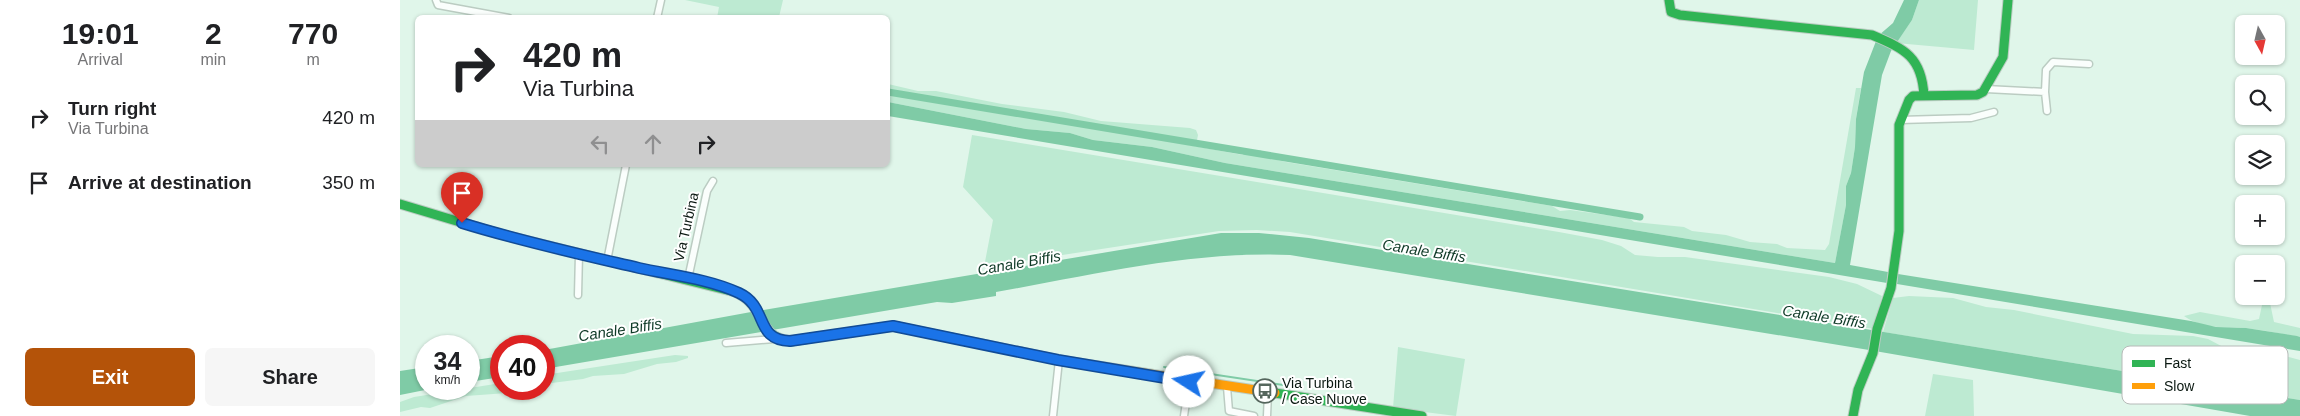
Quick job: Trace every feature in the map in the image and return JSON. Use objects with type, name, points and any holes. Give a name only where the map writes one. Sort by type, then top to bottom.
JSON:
[{"type":"street","points":[[436,0],[438,5],[493,15]]},
{"type":"street","points":[[658,15],[661,0]]},
{"type":"street","points":[[1669,0],[1671,12],[1680,15],[1872,35],[1898,46],[1914,57],[1924,83],[1924,96]]},
{"type":"street","points":[[1853,416],[1863,374],[1873,353],[1877,329],[1891,288],[1899,231],[1900,120],[1909,100],[1913,96],[1977,95],[1986,89],[2003,57],[2008,0]]},
{"type":"street","points":[[2047,111],[2045,92],[2046,70],[2052,62],[2089,64]]},
{"type":"street","points":[[1986,89],[2045,92]]},
{"type":"street","points":[[1900,120],[1971,118],[1994,112]]},
{"type":"street","points":[[606,260],[626,167]]},
{"type":"street","name":"Via Turbina","points":[[688,279],[707,191],[713,182]]},
{"type":"street","name":"Via Turbina","points":[[400,204],[516,240],[688,279],[738,293],[755,305],[771,337]]},
{"type":"street","points":[[578,295],[579,254]]},
{"type":"street","points":[[726,343],[771,337],[790,341],[893,326],[1058,360],[1189,382],[1422,416]]},
{"type":"street","points":[[1053,416],[1058,360]]},
{"type":"street","points":[[1184,416],[1189,382]]},
{"type":"street","points":[[1227,387],[1229,411],[1254,416]]},
{"type":"street","points":[[1267,416],[1268,393]]},
{"type":"shaded area","points":[[685,0],[783,0],[779,15],[718,15],[719,7]]},
{"type":"shaded area","points":[[1904,0],[1919,0],[1912,20],[1891,51],[1882,75],[1850,265],[1888,272],[1887,283],[890,116],[890,102],[1026,129],[1070,133],[1093,140],[1152,147],[1225,163],[1835,263],[1846,205],[1846,186],[1851,173],[1855,147],[1856,119],[1864,72],[1878,36],[1893,23]]},
{"type":"shaded area","points":[[1919,0],[1978,0],[1974,50],[1896,43],[1912,20]]},
{"type":"shaded area","points":[[890,84],[918,91],[936,91],[1002,104],[1064,112],[1101,121],[1190,128],[1196,130],[1197,140],[1191,141],[1183,138],[1178,141],[1183,144],[1243,155],[1252,150],[1255,153],[1260,150],[1277,160],[1286,162],[1552,206],[1560,211],[1570,210],[1629,218],[1634,222],[1684,227],[1692,231],[1726,235],[1750,242],[1777,244],[1787,248],[1825,250],[1829,244],[1856,88],[1861,88],[1856,119],[1855,147],[1851,173],[1846,186],[1846,205],[1835,263],[1225,163],[1152,147],[1093,140],[1070,133],[1026,129],[890,102]]},
{"type":"shaded area","points":[[972,135],[1559,232],[1602,240],[1621,246],[1635,255],[1685,257],[1829,277],[1857,284],[1882,296],[1874,329],[1290,232],[1257,230],[1219,231],[984,267],[993,220],[963,187]]},
{"type":"shaded area","points":[[1221,233],[1259,233],[1309,238],[2122,371],[2122,394],[1869,350],[1290,255],[1253,255],[1179,260],[996,292],[996,296],[952,303],[937,302],[555,367],[555,348],[751,312]]},
{"type":"shaded area","points":[[1898,274],[2191,321],[2216,327],[2246,328],[2297,336],[2300,337],[2300,351],[2288,349],[2288,346],[2270,346],[1897,284]]},
{"type":"shaded area","points":[[1909,296],[1953,298],[1986,307],[2014,310],[2133,334],[2193,336],[2208,339],[2221,346],[2122,346],[2122,371],[1883,332],[1893,298]]},
{"type":"shaded area","points":[[2262,305],[2270,305],[2274,322],[2300,328],[2300,337],[2245,328],[2206,325],[2184,316],[2200,312],[2250,321],[2259,319]]},
{"type":"shaded area","points":[[1398,347],[1465,359],[1456,416],[1393,408]]},
{"type":"shaded area","points":[[675,355],[688,356],[688,358],[676,362],[657,364],[624,374],[593,376],[555,383],[555,373]]},
{"type":"shaded area","points":[[2288,357],[2300,360],[2300,400],[2288,398]]},
{"type":"shaded area","points":[[490,358],[490,379],[480,380],[480,359]]},
{"type":"shaded area","points":[[415,369],[415,392],[400,395],[400,371]]},
{"type":"shaded area","points":[[1933,374],[1973,380],[1974,416],[1925,416]]},
{"type":"shaded area","points":[[490,385],[490,394],[480,395],[480,386]]},
{"type":"shaded area","points":[[414,397],[415,400],[454,400],[430,408],[421,407],[400,412],[400,402]]},
{"type":"shaded area","points":[[2288,398],[2300,400],[2300,416],[2250,416],[2181,404],[2288,404]]},
{"type":"waterway","points":[[890,92],[1640,217]]},
{"type":"waterway","points":[[789,346],[808,343]]},
{"type":"waterway","points":[[1164,367],[1303,388]]},
{"type":"traffic: fast","points":[[1669,0],[1671,12],[1680,15],[1872,35],[1894,45],[1910,56],[1920,72],[1924,96]]},
{"type":"traffic: fast","points":[[1853,416],[1858,390],[1873,353],[1877,329],[1891,288],[1899,231],[1899,125],[1909,100],[1913,96],[1977,95],[1983,92],[2003,57],[2008,0]]},
{"type":"traffic: fast","points":[[400,204],[500,234],[735,292],[752,305],[765,327],[771,333],[779,338],[790,341],[893,326],[1021,352]]},
{"type":"traffic: fast","points":[[1275,393],[1422,416]]},
{"type":"traffic: slow","points":[[1021,352],[1059,360],[1275,393]]},
{"type":"place","name":"Via Turbina / Case Nuove","points":[[1265,391]]},
{"type":"route","points":[[462,223],[516,240],[688,279],[738,293],[752,301],[769,336],[778,341],[790,341],[879,326],[893,326],[1058,360],[1189,382]]},
{"type":"water label","name":"Canale Biffis","points":[[1424,251]]},
{"type":"water label","name":"Canale Biffis","points":[[1019,263]]},
{"type":"water label","name":"Canale Biffis","points":[[1824,317]]},
{"type":"water label","name":"Canale Biffis","points":[[620,330]]}]
